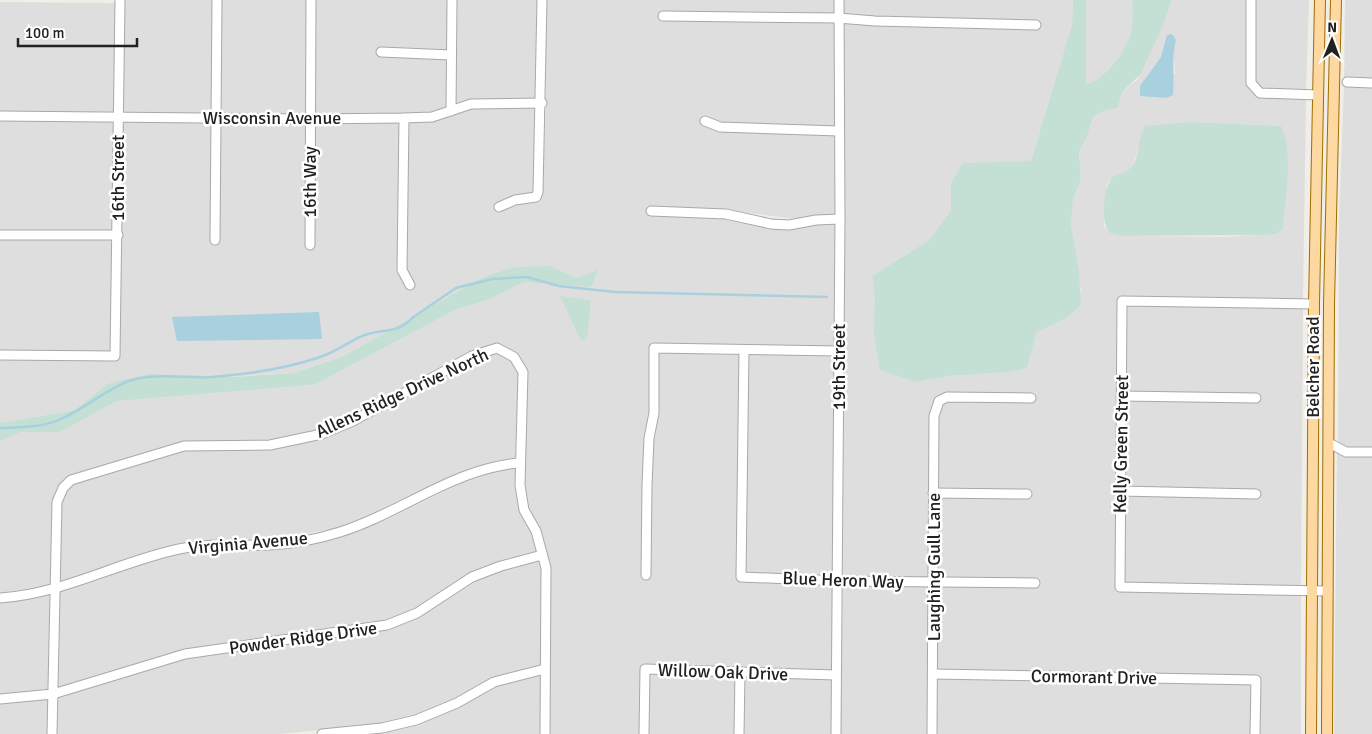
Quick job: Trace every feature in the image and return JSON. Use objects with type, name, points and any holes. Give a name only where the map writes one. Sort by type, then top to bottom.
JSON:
[{"type":"main road","name":"Belcher Road","points":[[1311,734],[1314,304],[1320,0]]},
{"type":"main road","name":"Belcher Road","points":[[1327,734],[1328,443],[1336,0]]},
{"type":"street","name":"16th Street","points":[[0,355],[115,356],[120,0]]},
{"type":"street","points":[[215,240],[216,0]]},
{"type":"street","name":"16th Way","points":[[310,245],[311,0]]},
{"type":"street","points":[[451,111],[452,0]]},
{"type":"street","points":[[499,207],[515,200],[536,197],[538,192],[542,103],[542,0]]},
{"type":"street","name":"19th Street","points":[[836,734],[839,581],[838,351],[840,219],[838,0]]},
{"type":"street","points":[[1251,0],[1251,83],[1260,93],[1318,95]]},
{"type":"street","points":[[664,16],[838,18],[885,22],[1036,25]]},
{"type":"street","points":[[381,52],[451,55]]},
{"type":"street","points":[[1347,82],[1372,83]]},
{"type":"street","name":"Wisconsin Avenue","points":[[0,116],[404,118],[432,117],[471,104],[542,103]]},
{"type":"street","points":[[404,118],[402,270],[410,285]]},
{"type":"street","points":[[705,121],[720,126],[840,131]]},
{"type":"street","points":[[651,211],[726,214],[744,216],[771,224],[789,225],[816,220],[840,219]]},
{"type":"street","points":[[0,235],[118,235]]},
{"type":"street","name":"Kelly Green Street","points":[[1312,591],[1120,587],[1120,492],[1122,301],[1314,304]]},
{"type":"street","name":"Allens Ridge Drive North","points":[[54,589],[57,502],[59,494],[71,480],[184,446],[270,445],[322,434],[353,421],[472,356],[497,348],[514,357],[523,372],[519,463]]},
{"type":"street","points":[[646,575],[649,438],[654,413],[654,348],[838,351]]},
{"type":"street","name":"Blue Heron Way","points":[[744,350],[742,577],[934,583],[1035,583]]},
{"type":"street","points":[[1122,396],[1256,398]]},
{"type":"street","name":"Laughing Gull Lane","points":[[932,734],[934,416],[939,401],[947,397],[1031,398]]},
{"type":"street","points":[[1328,443],[1346,452],[1372,452]]},
{"type":"street","points":[[519,463],[524,510],[536,532],[546,568],[545,734]]},
{"type":"street","name":"Virginia Avenue","points":[[0,598],[54,589],[98,576],[129,563],[180,549],[215,545],[272,545],[339,533],[388,514],[475,472],[500,465],[519,463]]},
{"type":"street","points":[[1120,492],[1256,494]]},
{"type":"street","points":[[933,493],[1028,494]]},
{"type":"street","name":"Powder Ridge Drive","points":[[0,699],[53,694],[186,654],[387,626],[417,613],[472,577],[542,554]]},
{"type":"street","points":[[52,734],[54,589]]},
{"type":"street","points":[[1312,591],[1328,591]]},
{"type":"street","points":[[322,734],[362,732],[416,720],[457,703],[494,682],[545,669]]},
{"type":"street","name":"Willow Oak Drive","points":[[644,734],[645,669],[836,676]]},
{"type":"street","points":[[739,734],[740,672]]},
{"type":"street","name":"Cormorant Drive","points":[[933,674],[1256,680],[1255,734]]},
{"type":"shaded area","points":[[124,0],[212,0],[213,114],[122,113]]},
{"type":"shaded area","points":[[221,0],[307,0],[305,115],[221,114]]},
{"type":"shaded area","points":[[315,0],[448,0],[447,50],[377,48],[377,56],[447,59],[447,107],[431,113],[314,115]]},
{"type":"shaded area","points":[[456,0],[538,0],[538,98],[471,100],[455,105]]},
{"type":"shaded area","points":[[546,0],[834,0],[834,13],[659,12],[660,21],[834,22],[835,126],[721,122],[703,115],[700,123],[720,131],[835,136],[836,215],[816,215],[796,219],[716,209],[647,206],[646,215],[726,219],[789,230],[816,224],[836,224],[834,346],[650,344],[650,413],[643,485],[642,579],[650,579],[651,485],[653,439],[658,413],[658,353],[740,355],[737,581],[835,586],[832,671],[645,665],[640,734],[549,734],[550,568],[528,509],[524,485],[519,355],[515,351],[496,344],[471,352],[351,417],[321,429],[269,441],[183,441],[70,476],[57,488],[54,495],[50,585],[0,593],[0,441],[21,432],[60,432],[117,401],[314,385],[457,309],[490,299],[524,282],[591,287],[599,271],[576,278],[551,266],[483,277],[344,356],[294,373],[107,384],[75,410],[0,423],[0,359],[119,360],[122,122],[213,123],[211,244],[218,245],[221,123],[305,124],[306,249],[314,249],[314,124],[400,123],[398,272],[408,291],[415,287],[406,269],[408,123],[433,122],[472,109],[537,108],[534,191],[531,194],[513,196],[494,204],[497,212],[516,205],[537,202],[542,195],[546,107]]},
{"type":"shaded area","points":[[842,0],[1073,0],[1072,24],[1031,161],[963,164],[951,183],[951,211],[929,240],[872,276],[875,298],[916,382],[949,376],[1009,372],[1027,368],[1037,332],[1065,319],[1081,292],[1071,225],[1073,200],[1081,179],[1079,152],[1087,137],[1093,117],[1104,111],[1118,108],[1122,92],[1138,79],[1172,0],[1247,0],[1246,74],[1248,86],[1260,98],[1306,99],[1303,299],[1118,297],[1116,591],[1301,595],[1301,734],[1259,734],[1259,676],[937,669],[939,587],[1039,587],[1038,578],[939,578],[938,497],[1031,499],[1032,490],[938,488],[938,416],[943,405],[948,401],[1035,402],[1035,393],[947,392],[937,396],[934,399],[930,578],[843,577],[844,255]],"holes":[[[1176,40],[1173,49],[1175,74],[1146,77]],[[1192,122],[1281,126],[1283,227],[1276,234],[1223,237],[1122,236],[1109,233],[1104,226],[1107,184],[1113,176],[1125,174],[1132,167],[1139,147]]]},
{"type":"shaded area","points":[[1086,0],[1132,0],[1133,24],[1128,45],[1102,77],[1092,83],[1085,82]]},
{"type":"shaded area","points":[[1255,0],[1309,0],[1306,90],[1262,88],[1255,81]]},
{"type":"shaded area","points":[[1345,0],[1372,0],[1372,79],[1344,77]]},
{"type":"shaded area","points":[[0,2],[116,3],[114,113],[0,112]]},
{"type":"shaded area","points":[[1344,86],[1372,88],[1372,448],[1346,447],[1338,443],[1339,216]]},
{"type":"shaded area","points":[[0,121],[114,122],[114,230],[0,230]]},
{"type":"shaded area","points":[[0,240],[114,240],[111,351],[0,350]]},
{"type":"shaded area","points":[[1126,306],[1303,309],[1301,586],[1125,582],[1125,496],[1260,499],[1260,490],[1125,487],[1125,401],[1260,402],[1260,394],[1126,391]]},
{"type":"shaded area","points":[[497,353],[511,361],[519,373],[515,459],[499,460],[473,468],[387,509],[338,528],[271,540],[215,541],[179,545],[128,558],[97,571],[58,583],[61,503],[66,492],[73,484],[184,450],[270,450],[323,438],[355,425],[473,361]]},
{"type":"shaded area","points":[[748,355],[834,355],[835,576],[746,573]]},
{"type":"shaded area","points":[[1337,453],[1345,456],[1372,457],[1372,734],[1334,734]]},
{"type":"shaded area","points":[[515,468],[520,511],[532,534],[537,551],[500,561],[471,573],[415,609],[386,621],[185,650],[57,688],[58,592],[99,580],[130,567],[180,554],[216,550],[272,549],[340,537],[390,518],[476,476],[501,469]]},
{"type":"shaded area","points":[[539,560],[542,569],[541,665],[493,678],[455,699],[415,715],[381,724],[280,734],[56,734],[57,698],[186,659],[388,630],[419,617],[474,582],[502,570]]},
{"type":"shaded area","points":[[843,586],[930,587],[928,734],[840,734]]},
{"type":"shaded area","points":[[50,594],[49,690],[0,695],[0,602]]},
{"type":"shaded area","points":[[541,674],[541,734],[369,734],[383,733],[417,724],[458,708],[495,686]]},
{"type":"shaded area","points":[[649,674],[736,677],[735,734],[648,734]]},
{"type":"shaded area","points":[[744,677],[832,680],[832,734],[743,734]]},
{"type":"shaded area","points":[[937,679],[1252,685],[1251,734],[937,734]]},
{"type":"shaded area","points":[[49,699],[48,734],[0,734],[0,704]]},
{"type":"green space","points":[[1073,0],[1086,0],[1086,83],[1090,83],[1109,69],[1126,45],[1131,30],[1132,0],[1172,0],[1160,32],[1140,75],[1122,92],[1118,108],[1104,111],[1093,117],[1087,137],[1079,152],[1081,179],[1073,200],[1071,225],[1079,271],[1081,305],[1065,319],[1037,332],[1027,368],[1009,372],[949,376],[916,382],[880,370],[874,334],[875,298],[872,276],[929,240],[951,211],[951,183],[963,163],[1031,161],[1072,24]]},
{"type":"green space","points":[[1192,122],[1281,126],[1287,150],[1288,176],[1283,228],[1276,234],[1122,236],[1109,233],[1104,220],[1107,188],[1113,176],[1130,169],[1134,164],[1145,126]]},
{"type":"green space","points":[[551,266],[576,278],[599,270],[591,287],[524,282],[490,299],[457,309],[314,385],[117,401],[60,432],[21,432],[0,441],[0,423],[75,410],[107,384],[149,374],[231,377],[294,373],[344,356],[483,277],[516,267]]},
{"type":"green space","points":[[560,296],[591,300],[587,338],[581,341]]},
{"type":"water","points":[[1172,34],[1176,40],[1173,95],[1166,98],[1140,96],[1140,86],[1161,57],[1167,35]]},
{"type":"water","points":[[319,312],[322,339],[177,341],[172,317]]},
{"type":"waterway","points":[[0,428],[48,424],[71,414],[121,384],[139,378],[160,376],[226,376],[294,365],[331,353],[367,334],[400,327],[456,288],[492,279],[527,277],[559,286],[615,292],[827,297]]}]
